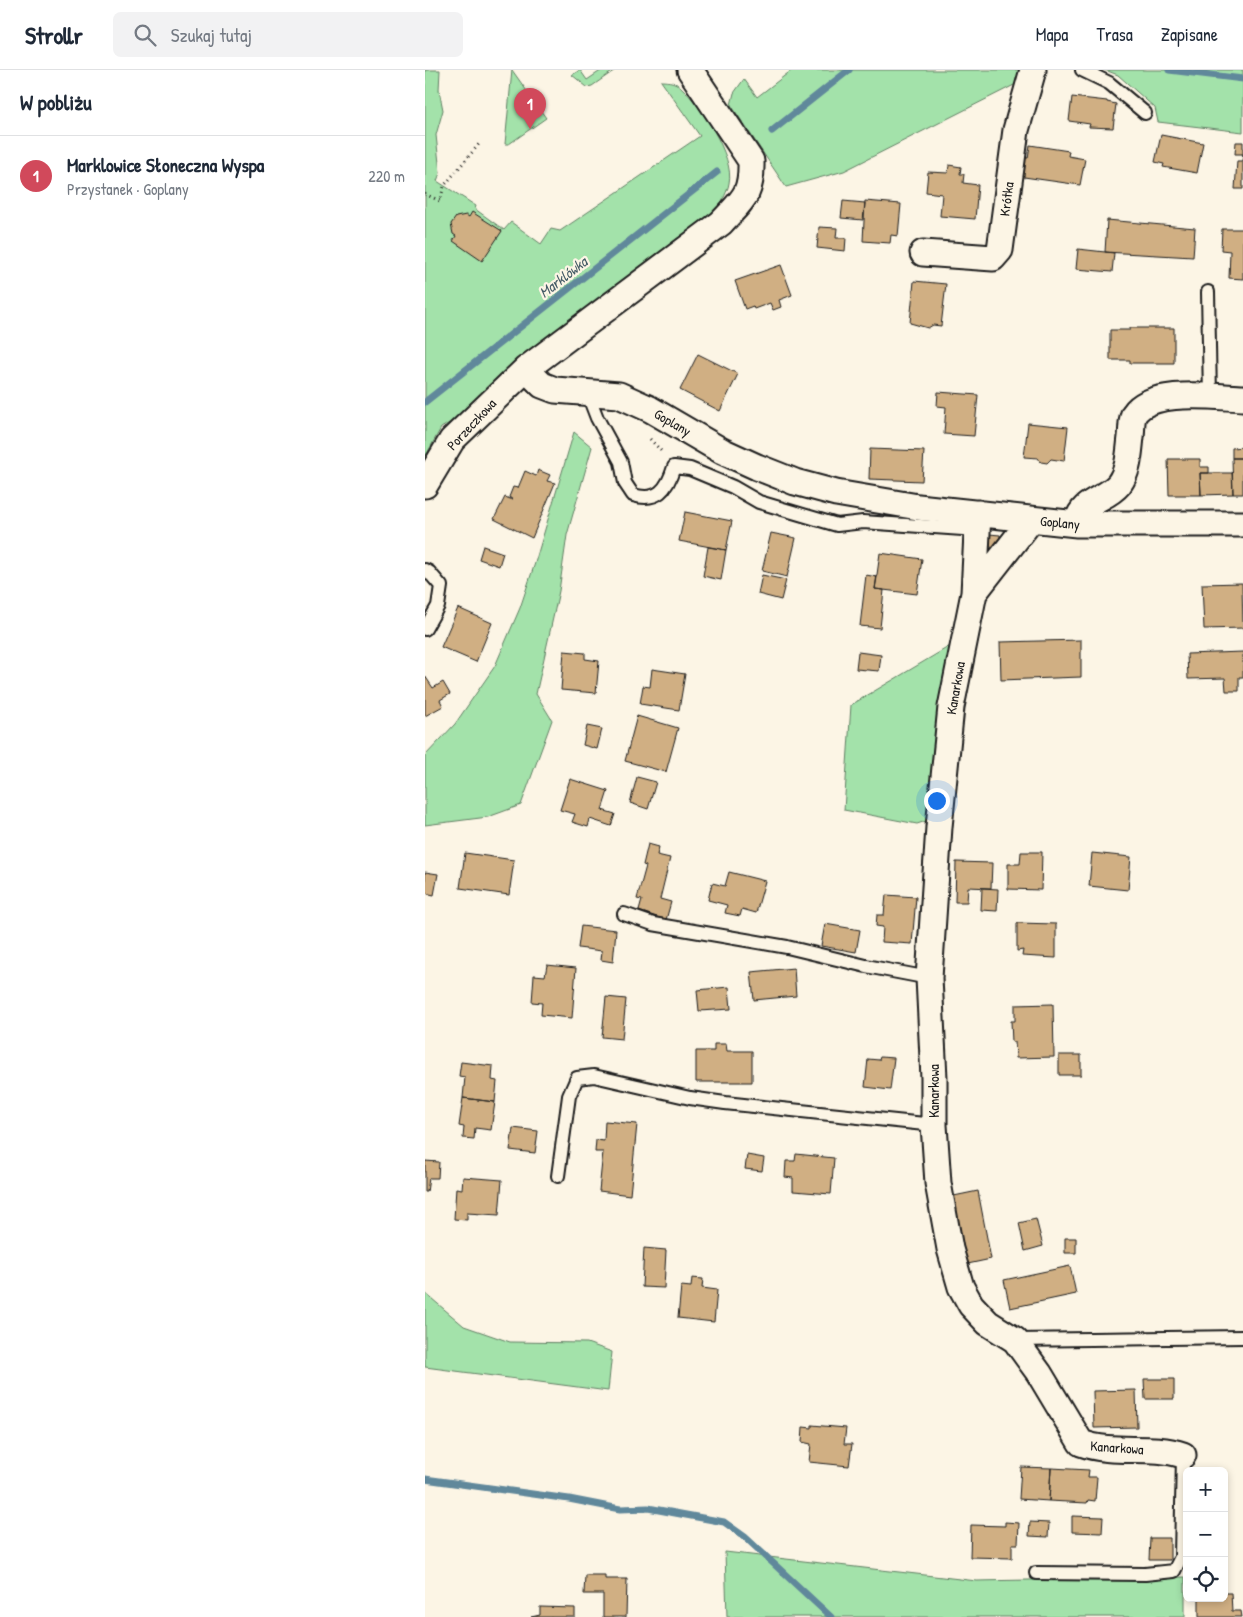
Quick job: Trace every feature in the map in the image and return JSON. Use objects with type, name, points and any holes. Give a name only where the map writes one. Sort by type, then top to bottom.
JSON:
[{"type":"street","points":[[526,369],[721,223],[748,194],[751,178],[751,161],[690,70]]},
{"type":"street","name":"Krótka","points":[[923,253],[993,258],[1000,250],[1016,130],[1033,70]]},
{"type":"street","name":"Goplany","points":[[526,369],[542,385],[555,390],[619,395],[650,409],[722,451],[795,482],[868,500],[978,521],[1031,520],[1077,524],[1243,524]]},
{"type":"street","name":"Porzeczkowa","points":[[425,485],[452,440],[526,369]]},
{"type":"street","points":[[1077,524],[1078,516],[1086,505],[1117,486],[1125,474],[1133,416],[1142,405],[1160,398],[1243,398]]},
{"type":"street","name":"Kanarkowa","points":[[974,593],[1031,520]]},
{"type":"street","name":"Kanarkowa","points":[[978,521],[974,593],[951,706],[939,827],[929,978],[938,1183],[950,1249],[961,1287],[971,1306],[988,1323],[1015,1340],[1039,1374],[1081,1443],[1094,1448],[1167,1450],[1183,1455]]},
{"type":"lane","points":[[1083,70],[1109,83],[1145,113]]},
{"type":"lane","points":[[1209,292],[1210,397]]},
{"type":"lane","points":[[587,392],[597,418],[621,462],[625,483],[633,495],[645,498],[659,494],[670,480],[674,468],[690,469],[733,487],[759,502],[837,525],[863,522],[978,521]]},
{"type":"lane","points":[[425,570],[441,586],[438,606],[425,629]]},
{"type":"lane","points":[[624,914],[653,924],[787,946],[866,966],[929,978]]},
{"type":"lane","points":[[557,1176],[569,1096],[577,1078],[594,1076],[725,1104],[934,1125]]},
{"type":"lane","points":[[1015,1340],[1243,1338]]},
{"type":"lane","points":[[1036,1573],[1145,1574],[1174,1570],[1181,1557],[1183,1455]]},
{"type":"path","points":[[425,194],[440,201],[444,186],[479,144]]},
{"type":"green space","points":[[425,70],[440,70],[439,90],[443,110],[436,135],[440,173],[437,181],[476,206],[475,209],[504,230],[511,222],[541,244],[551,229],[560,231],[700,136],[661,81],[672,82],[680,86],[698,106],[722,146],[729,172],[728,186],[719,208],[501,374],[459,417],[441,428],[425,457]]},
{"type":"green space","points":[[512,70],[546,118],[509,144],[505,144]]},
{"type":"green space","points":[[580,70],[587,80],[602,70],[615,70],[592,86],[587,87],[572,75]]},
{"type":"green space","points":[[792,70],[1024,70],[1022,81],[844,171],[786,187],[731,105],[734,93],[744,79],[757,97]]},
{"type":"green space","points":[[1105,70],[1243,70],[1243,132],[1158,122],[1155,108],[1118,75]]},
{"type":"green space","points":[[574,432],[592,447],[567,535],[559,591],[536,694],[552,720],[521,805],[488,817],[425,825],[425,756],[455,724],[495,666],[520,608]]},
{"type":"green space","points":[[950,646],[932,819],[917,824],[844,810],[851,705]]},
{"type":"green space","points":[[425,1293],[464,1326],[510,1342],[587,1343],[612,1352],[608,1391],[425,1367]]},
{"type":"green space","points":[[725,1552],[977,1581],[1183,1577],[1183,1602],[1185,1602],[1185,1617],[727,1617]]},
{"type":"building","points":[[1072,97],[1107,101],[1116,104],[1113,128],[1089,127],[1090,124],[1069,121]]},
{"type":"building","points":[[1161,135],[1203,143],[1197,173],[1163,167],[1164,164],[1155,162]]},
{"type":"building","points":[[1236,142],[1243,142],[1243,154],[1235,154]]},
{"type":"building","points":[[1030,145],[1069,151],[1068,156],[1085,159],[1080,185],[1017,176],[1020,157],[1028,158]]},
{"type":"building","points":[[1243,154],[1243,189],[1235,189],[1237,161],[1242,161]]},
{"type":"building","points":[[949,165],[961,167],[960,174],[964,174],[963,183],[978,185],[975,219],[940,216],[942,194],[926,192],[928,172],[948,173]]},
{"type":"building","points":[[843,201],[865,203],[863,220],[841,218]]},
{"type":"building","points":[[865,201],[901,204],[898,236],[891,235],[890,243],[863,241]]},
{"type":"building","points":[[472,212],[502,231],[482,261],[453,241],[456,236],[453,234],[451,224],[456,217],[466,215],[469,217]]},
{"type":"building","points":[[1107,220],[1195,228],[1193,257],[1105,252]]},
{"type":"building","points":[[819,227],[837,228],[836,238],[846,238],[845,251],[817,248]]},
{"type":"building","points":[[1222,229],[1243,229],[1243,279],[1229,278],[1230,251],[1221,250]]},
{"type":"building","points":[[1078,249],[1114,253],[1112,272],[1076,269]]},
{"type":"building","points":[[781,265],[792,295],[779,300],[781,307],[773,310],[770,303],[754,309],[753,306],[745,309],[735,281]]},
{"type":"building","points":[[914,281],[946,284],[941,326],[933,325],[928,328],[910,323]]},
{"type":"building","points":[[1130,328],[1174,328],[1174,363],[1130,363],[1130,360],[1110,360],[1110,330],[1130,330]]},
{"type":"building","points":[[698,354],[738,374],[720,411],[680,390]]},
{"type":"building","points":[[938,392],[978,395],[974,436],[944,434],[946,407],[937,406]]},
{"type":"building","points":[[1028,423],[1068,427],[1064,461],[1051,459],[1047,463],[1041,462],[1038,458],[1024,457]]},
{"type":"building","points":[[1243,447],[1243,458],[1232,458],[1232,448]]},
{"type":"building","points":[[870,449],[924,451],[922,481],[869,479]]},
{"type":"building","points":[[1232,458],[1243,458],[1243,494],[1233,494]]},
{"type":"building","points":[[1168,459],[1200,459],[1200,467],[1209,467],[1209,473],[1200,473],[1201,495],[1169,495]]},
{"type":"building","points":[[538,470],[550,475],[547,481],[555,483],[532,538],[494,519],[505,497],[513,500],[509,497],[513,487],[518,488],[525,471],[536,476]]},
{"type":"building","points":[[1200,473],[1232,473],[1233,494],[1201,495]]},
{"type":"building","points":[[685,512],[732,521],[726,550],[679,541]]},
{"type":"building","points":[[771,533],[796,538],[787,577],[762,571]]},
{"type":"building","points":[[989,534],[1000,535],[1000,547],[988,546]]},
{"type":"building","points":[[483,546],[503,553],[499,566],[479,559]]},
{"type":"building","points":[[708,547],[726,550],[721,580],[703,576]]},
{"type":"building","points":[[880,553],[922,559],[917,594],[875,589]]},
{"type":"building","points":[[762,575],[786,580],[781,600],[758,594]]},
{"type":"building","points":[[866,575],[877,577],[875,589],[884,590],[880,628],[860,626]]},
{"type":"building","points":[[1242,583],[1243,628],[1204,629],[1202,584]]},
{"type":"building","points":[[458,608],[492,623],[476,662],[441,647]]},
{"type":"building","points":[[1081,640],[1081,677],[1001,680],[1000,642]]},
{"type":"building","points":[[564,651],[585,653],[585,659],[599,661],[596,693],[561,690]]},
{"type":"building","points":[[858,652],[881,655],[879,671],[856,669]]},
{"type":"building","points":[[1243,652],[1243,677],[1239,677],[1239,691],[1226,691],[1225,678],[1188,679],[1187,654]]},
{"type":"building","points":[[652,669],[685,674],[679,710],[640,704],[643,686],[650,687]]},
{"type":"building","points":[[425,676],[433,688],[443,682],[450,694],[440,700],[443,706],[425,716]]},
{"type":"building","points":[[637,716],[678,728],[666,772],[625,761]]},
{"type":"building","points":[[587,726],[602,729],[597,749],[583,745]]},
{"type":"building","points":[[637,777],[656,782],[648,809],[630,803]]},
{"type":"building","points":[[570,779],[608,791],[602,810],[615,814],[611,826],[590,819],[588,827],[572,822],[575,814],[560,810]]},
{"type":"building","points":[[648,844],[659,847],[657,855],[670,858],[660,899],[671,902],[666,920],[639,911],[642,900],[637,899],[646,866],[643,865]]},
{"type":"building","points":[[1021,852],[1042,852],[1041,890],[1008,889],[1008,864],[1020,864]]},
{"type":"building","points":[[465,853],[514,860],[509,895],[460,888]]},
{"type":"building","points":[[1092,853],[1131,857],[1128,890],[1089,886]]},
{"type":"building","points":[[956,862],[992,863],[991,888],[968,887],[967,902],[955,902]]},
{"type":"building","points":[[425,872],[438,874],[434,895],[425,893]]},
{"type":"building","points":[[729,872],[765,881],[756,913],[742,909],[740,916],[725,913],[727,905],[708,900],[712,883],[725,886]]},
{"type":"building","points":[[982,888],[998,889],[997,911],[981,910]]},
{"type":"building","points":[[886,895],[916,897],[912,944],[882,942],[883,927],[876,926],[877,915],[884,915]]},
{"type":"building","points":[[1017,923],[1056,924],[1056,958],[1022,956],[1023,950],[1017,951]]},
{"type":"building","points":[[825,924],[860,930],[856,952],[821,946]]},
{"type":"building","points":[[581,926],[616,930],[613,962],[601,960],[602,951],[578,948]]},
{"type":"building","points":[[547,965],[576,968],[572,1018],[541,1015],[542,1003],[532,1002],[534,975],[545,976]]},
{"type":"building","points":[[794,968],[796,996],[754,1000],[751,972]]},
{"type":"building","points":[[729,987],[731,1009],[699,1011],[697,990]]},
{"type":"building","points":[[606,997],[626,999],[622,1039],[602,1037]]},
{"type":"building","points":[[1053,1004],[1054,1057],[1016,1058],[1015,1042],[1012,1042],[1011,1021],[1015,1021],[1015,1005]]},
{"type":"building","points":[[714,1044],[726,1044],[727,1051],[752,1051],[752,1082],[696,1082],[696,1051],[714,1051]]},
{"type":"building","points":[[1059,1055],[1081,1055],[1081,1075],[1059,1075]]},
{"type":"building","points":[[880,1057],[894,1058],[890,1090],[865,1087],[868,1059],[879,1060]]},
{"type":"building","points":[[461,1062],[493,1066],[492,1080],[497,1081],[495,1102],[463,1098],[465,1077],[459,1076]]},
{"type":"building","points":[[463,1098],[495,1102],[491,1130],[475,1128],[474,1139],[463,1138],[464,1127],[459,1126]]},
{"type":"building","points":[[605,1121],[637,1124],[630,1195],[599,1191],[603,1152],[595,1152],[596,1140],[604,1141]]},
{"type":"building","points":[[513,1128],[538,1131],[535,1153],[510,1150]]},
{"type":"building","points":[[796,1154],[834,1158],[831,1194],[793,1191],[793,1178],[785,1177],[786,1161],[795,1161]]},
{"type":"building","points":[[747,1155],[764,1158],[762,1171],[745,1169]]},
{"type":"building","points":[[425,1161],[439,1162],[438,1178],[429,1178],[427,1192],[425,1192]]},
{"type":"building","points":[[463,1177],[502,1180],[499,1215],[467,1213],[467,1220],[454,1219],[456,1188],[462,1189]]},
{"type":"building","points":[[978,1191],[991,1259],[963,1265],[949,1197]]},
{"type":"building","points":[[1036,1219],[1043,1246],[1025,1251],[1019,1223]]},
{"type":"building","points":[[1065,1238],[1076,1238],[1076,1253],[1065,1253]]},
{"type":"building","points":[[644,1248],[666,1250],[664,1288],[642,1287]]},
{"type":"building","points":[[1070,1266],[1076,1294],[1010,1308],[1004,1280]]},
{"type":"building","points":[[692,1278],[703,1279],[702,1288],[717,1290],[714,1322],[678,1318],[681,1286],[691,1287]]},
{"type":"building","points":[[1144,1379],[1174,1379],[1174,1399],[1145,1399]]},
{"type":"building","points":[[1136,1390],[1137,1427],[1094,1428],[1093,1391]]},
{"type":"building","points":[[812,1425],[846,1428],[844,1444],[852,1444],[849,1466],[809,1462],[811,1444],[802,1442],[803,1427],[812,1428]]},
{"type":"building","points":[[1021,1467],[1051,1468],[1049,1501],[1019,1499]]},
{"type":"building","points":[[1051,1468],[1089,1470],[1088,1477],[1097,1477],[1095,1501],[1088,1500],[1087,1503],[1049,1501]]},
{"type":"building","points":[[1072,1516],[1103,1517],[1102,1533],[1072,1532]]},
{"type":"building","points":[[1005,1522],[1019,1523],[1018,1544],[1012,1544],[1012,1558],[970,1557],[971,1525],[1005,1526]]},
{"type":"building","points":[[1030,1522],[1049,1523],[1048,1537],[1029,1536]]},
{"type":"building","points":[[1150,1538],[1170,1538],[1170,1560],[1149,1560]]},
{"type":"building","points":[[585,1575],[605,1575],[605,1579],[627,1579],[626,1617],[603,1617],[603,1594],[584,1594]]},
{"type":"building","points":[[1228,1593],[1231,1593],[1232,1611],[1241,1611],[1242,1617],[1199,1617],[1199,1602],[1228,1602]]},
{"type":"building","points":[[540,1607],[575,1608],[575,1617],[531,1617],[540,1615]]},
{"type":"waterway","name":"Marklówka","points":[[772,131],[849,70]]},
{"type":"waterway","points":[[1169,70],[1243,79]]},
{"type":"waterway","name":"Marklówka","points":[[425,402],[717,172]]},
{"type":"waterway","points":[[425,1479],[569,1499],[620,1509],[648,1508],[724,1522],[745,1537],[831,1617]]},
{"type":"place","name":"Marklowice Słoneczna Wyspa","points":[[530,129]]}]
